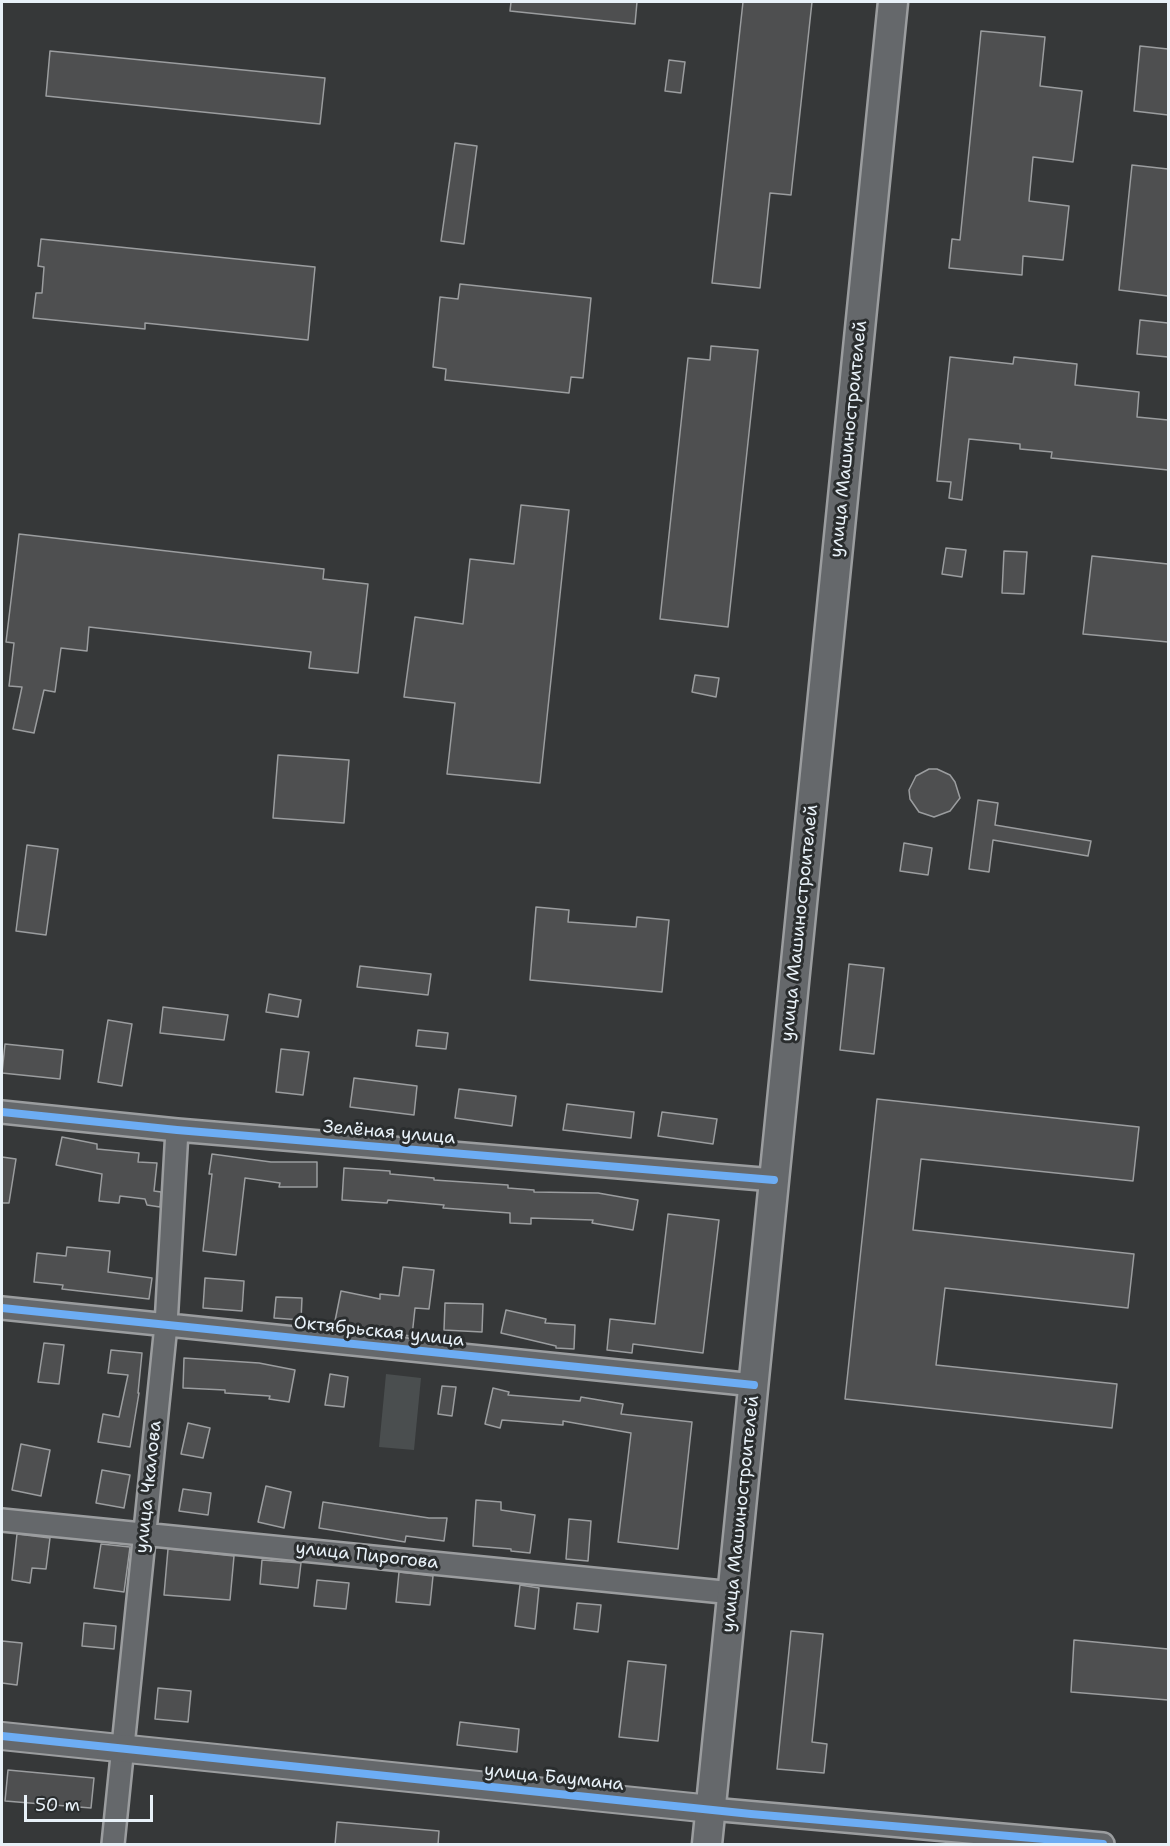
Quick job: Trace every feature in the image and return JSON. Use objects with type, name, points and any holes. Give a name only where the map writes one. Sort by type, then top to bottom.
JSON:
[{"type":"main road","name":"улица Машиностроителей","points":[[707,1845],[893,2]]},
{"type":"street","name":"Зелёная улица","points":[[2,1112],[177,1130],[774,1179]]},
{"type":"street","name":"улица Чкалова","points":[[113,1845],[166,1325],[177,1130]]},
{"type":"street","name":"Октябрьская улица","points":[[2,1308],[754,1385]]},
{"type":"street","name":"улица Пирогова","points":[[2,1520],[733,1593]]},
{"type":"street","name":"улица Баумана","points":[[2,1736],[711,1809],[1103,1845]]},
{"type":"shaded area","points":[[386,1374],[421,1378],[414,1450],[379,1447]]},
{"type":"building","points":[[511,2],[637,2],[635,24],[510,11]]},
{"type":"building","points":[[743,2],[812,2],[791,195],[770,193],[760,288],[712,283]]},
{"type":"building","points":[[981,31],[1045,37],[1040,86],[1082,91],[1073,162],[1033,157],[1029,201],[1069,206],[1063,260],[1023,256],[1022,275],[949,268],[952,239],[960,240]]},
{"type":"building","points":[[1140,46],[1168,49],[1168,115],[1134,111]]},
{"type":"building","points":[[50,51],[325,78],[320,124],[46,96]]},
{"type":"building","points":[[669,60],[685,62],[681,93],[665,91]]},
{"type":"building","points":[[455,143],[477,146],[464,244],[441,241]]},
{"type":"building","points":[[1132,165],[1168,169],[1168,296],[1119,290]]},
{"type":"building","points":[[41,239],[315,267],[308,340],[145,323],[145,329],[33,318],[36,293],[42,293],[44,267],[38,266]]},
{"type":"building","points":[[460,284],[591,298],[583,378],[571,377],[569,393],[445,380],[446,369],[433,367],[440,297],[458,299]]},
{"type":"building","points":[[1140,320],[1168,323],[1168,357],[1137,354]]},
{"type":"building","points":[[711,346],[758,350],[728,627],[660,619],[688,358],[710,360]]},
{"type":"building","points":[[950,357],[1013,364],[1014,357],[1077,364],[1075,385],[1139,392],[1137,417],[1168,420],[1168,470],[1051,458],[1052,452],[1020,449],[1020,444],[969,439],[962,500],[949,498],[951,482],[937,481]]},
{"type":"building","points":[[521,505],[569,510],[540,783],[447,774],[455,703],[404,697],[415,617],[463,624],[470,559],[514,564]]},
{"type":"building","points":[[19,534],[324,569],[323,579],[368,584],[358,673],[309,668],[311,652],[89,627],[87,651],[61,648],[55,692],[44,690],[34,733],[13,729],[22,687],[9,686],[14,643],[6,642]]},
{"type":"building","points":[[946,548],[966,550],[962,577],[942,574]]},
{"type":"building","points":[[1004,551],[1027,552],[1024,594],[1002,593]]},
{"type":"building","points":[[1092,556],[1168,564],[1168,642],[1083,634]]},
{"type":"building","points":[[695,675],[719,678],[716,697],[692,692]]},
{"type":"building","points":[[278,755],[349,760],[344,823],[273,818]]},
{"type":"building","points":[[929,769],[937,769],[950,775],[960,798],[950,811],[934,817],[919,812],[910,799],[909,790],[916,776]]},
{"type":"building","points":[[978,800],[998,803],[995,825],[1091,841],[1088,856],[993,840],[989,872],[969,869]]},
{"type":"building","points":[[904,843],[932,848],[928,875],[900,871]]},
{"type":"building","points":[[27,845],[58,849],[46,935],[16,931]]},
{"type":"building","points":[[536,907],[569,910],[568,922],[636,927],[637,917],[669,920],[662,992],[530,980]]},
{"type":"building","points":[[849,964],[884,968],[874,1054],[840,1050]]},
{"type":"building","points":[[360,966],[431,974],[428,995],[357,987]]},
{"type":"building","points":[[269,994],[301,1000],[298,1017],[266,1012]]},
{"type":"building","points":[[163,1007],[228,1015],[224,1040],[160,1033]]},
{"type":"building","points":[[108,1020],[132,1024],[122,1086],[98,1082]]},
{"type":"building","points":[[418,1030],[448,1033],[446,1049],[416,1046]]},
{"type":"building","points":[[5,1044],[63,1050],[60,1079],[2,1073]]},
{"type":"building","points":[[281,1049],[309,1052],[303,1095],[276,1092]]},
{"type":"building","points":[[354,1078],[417,1086],[414,1115],[350,1107]]},
{"type":"building","points":[[459,1089],[516,1096],[512,1126],[455,1118]]},
{"type":"building","points":[[877,1099],[1139,1127],[1133,1181],[921,1159],[913,1230],[1134,1254],[1128,1308],[945,1288],[936,1365],[1117,1384],[1112,1428],[845,1399]]},
{"type":"building","points":[[567,1104],[634,1112],[631,1138],[563,1130]]},
{"type":"building","points":[[662,1112],[717,1119],[713,1144],[658,1136]]},
{"type":"building","points":[[62,1137],[97,1144],[97,1149],[139,1153],[138,1162],[157,1163],[154,1191],[161,1192],[160,1207],[147,1205],[145,1199],[120,1196],[119,1203],[99,1201],[102,1174],[56,1165]]},
{"type":"building","points":[[212,1154],[271,1162],[317,1162],[317,1187],[279,1187],[280,1183],[245,1178],[236,1255],[203,1251],[212,1174],[209,1174]]},
{"type":"building","points":[[2,1157],[16,1159],[9,1203],[2,1203]]},
{"type":"building","points":[[344,1168],[390,1171],[390,1174],[434,1178],[434,1180],[508,1185],[508,1188],[534,1190],[534,1192],[598,1193],[638,1200],[633,1230],[592,1223],[593,1220],[531,1218],[531,1224],[510,1223],[510,1213],[443,1208],[444,1205],[388,1200],[387,1203],[342,1200]]},
{"type":"building","points":[[668,1214],[719,1220],[703,1353],[633,1344],[632,1353],[607,1350],[610,1319],[655,1324]]},
{"type":"building","points":[[67,1247],[110,1251],[108,1272],[152,1278],[149,1299],[62,1289],[63,1285],[34,1282],[37,1253],[66,1256]]},
{"type":"building","points":[[403,1267],[434,1270],[429,1309],[415,1308],[412,1336],[376,1332],[376,1330],[335,1321],[341,1291],[380,1299],[380,1294],[399,1296]]},
{"type":"building","points":[[205,1278],[244,1281],[242,1311],[203,1308]]},
{"type":"building","points":[[276,1297],[302,1298],[301,1320],[274,1318]]},
{"type":"building","points":[[445,1303],[483,1304],[482,1332],[444,1330]]},
{"type":"building","points":[[506,1310],[546,1319],[545,1323],[575,1325],[574,1349],[556,1348],[556,1346],[501,1333]]},
{"type":"building","points":[[44,1343],[64,1345],[59,1384],[38,1382]]},
{"type":"building","points":[[111,1350],[142,1353],[139,1393],[130,1447],[98,1442],[103,1414],[119,1417],[128,1375],[108,1373]]},
{"type":"building","points":[[184,1358],[259,1363],[295,1370],[289,1402],[269,1399],[270,1396],[225,1393],[225,1390],[183,1388]]},
{"type":"building","points":[[330,1374],[348,1377],[344,1407],[325,1405]]},
{"type":"building","points":[[442,1386],[456,1387],[452,1416],[438,1414]]},
{"type":"building","points":[[493,1388],[509,1392],[508,1395],[580,1401],[581,1397],[623,1404],[621,1414],[692,1422],[678,1549],[618,1542],[631,1433],[563,1421],[563,1425],[502,1420],[500,1428],[485,1424]]},
{"type":"building","points":[[188,1423],[210,1428],[203,1458],[181,1454]]},
{"type":"building","points":[[21,1444],[50,1450],[41,1496],[12,1490]]},
{"type":"building","points":[[102,1470],[130,1475],[124,1508],[96,1503]]},
{"type":"building","points":[[266,1486],[291,1492],[284,1528],[258,1522]]},
{"type":"building","points":[[183,1489],[211,1493],[208,1515],[179,1511]]},
{"type":"building","points":[[476,1500],[501,1502],[501,1510],[535,1515],[530,1553],[473,1546]]},
{"type":"building","points":[[323,1502],[429,1518],[447,1518],[444,1541],[406,1536],[405,1542],[319,1528]]},
{"type":"building","points":[[569,1519],[591,1521],[588,1561],[566,1559]]},
{"type":"building","points":[[17,1534],[50,1538],[46,1569],[32,1568],[30,1583],[12,1580]]},
{"type":"building","points":[[101,1544],[130,1547],[124,1592],[94,1588]]},
{"type":"building","points":[[168,1549],[234,1556],[230,1600],[164,1595]]},
{"type":"building","points":[[262,1560],[301,1563],[298,1588],[260,1584]]},
{"type":"building","points":[[399,1572],[433,1576],[430,1605],[396,1602]]},
{"type":"building","points":[[317,1580],[349,1583],[346,1609],[314,1606]]},
{"type":"building","points":[[520,1585],[539,1588],[535,1629],[515,1626]]},
{"type":"building","points":[[577,1603],[601,1605],[598,1632],[574,1629]]},
{"type":"building","points":[[84,1623],[116,1626],[114,1649],[82,1646]]},
{"type":"building","points":[[791,1631],[823,1634],[812,1742],[827,1744],[824,1773],[777,1769]]},
{"type":"building","points":[[1074,1640],[1168,1649],[1168,1700],[1071,1692]]},
{"type":"building","points":[[2,1641],[22,1643],[17,1685],[2,1683]]},
{"type":"building","points":[[628,1661],[666,1665],[658,1741],[619,1737]]},
{"type":"building","points":[[158,1688],[191,1691],[188,1722],[155,1719]]},
{"type":"building","points":[[460,1722],[519,1729],[517,1752],[457,1745]]},
{"type":"building","points":[[8,1770],[94,1778],[91,1808],[5,1801]]},
{"type":"building","points":[[337,1822],[439,1831],[438,1845],[335,1845]]},
{"type":"cycle path","points":[[2,1112],[177,1130],[774,1180]]},
{"type":"cycle path","points":[[2,1308],[754,1385]]},
{"type":"cycle path","points":[[2,1736],[751,1814],[1103,1844]]}]
